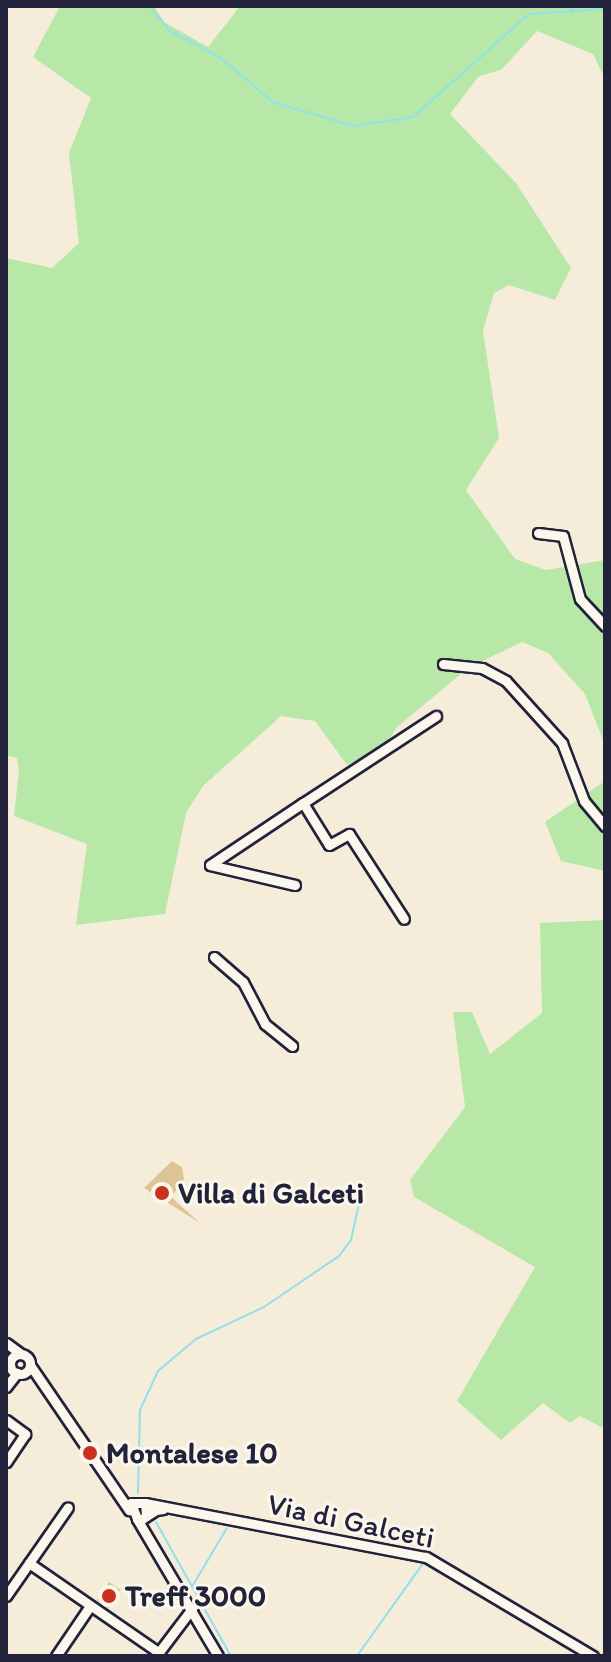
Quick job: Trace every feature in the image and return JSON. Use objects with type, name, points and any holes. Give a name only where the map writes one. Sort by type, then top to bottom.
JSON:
[{"type":"street","points":[[538,533],[563,536],[580,599],[605,626]]},
{"type":"street","points":[[443,664],[482,668],[506,681],[562,743],[584,801],[605,826]]},
{"type":"street","points":[[295,885],[210,865],[436,716]]},
{"type":"street","points":[[303,803],[329,845],[349,834],[404,919]]},
{"type":"street","points":[[214,957],[243,982],[265,1024],[292,1046]]},
{"type":"street","points":[[6,1343],[21,1354],[24,1370]]},
{"type":"street","points":[[8,1358],[21,1354]]},
{"type":"street","points":[[8,1358],[43,1381],[129,1510],[143,1517]]},
{"type":"street","points":[[6,1387],[24,1370]]},
{"type":"street","points":[[6,1420],[25,1434],[6,1462]]},
{"type":"street","name":"Via di Galceti","points":[[117,1491],[170,1509],[426,1557],[593,1656]]},
{"type":"street","points":[[129,1510],[142,1501]]},
{"type":"street","points":[[142,1501],[146,1532],[193,1607],[218,1656]]},
{"type":"street","points":[[6,1596],[68,1507]]},
{"type":"street","name":"Via di Galceti","points":[[143,1517],[170,1509]]},
{"type":"street","points":[[29,1563],[157,1654],[193,1607]]},
{"type":"street","points":[[56,1656],[90,1606]]},
{"type":"green space","points":[[60,6],[154,6],[164,22],[208,47],[240,6],[605,6],[605,79],[593,54],[537,31],[501,70],[479,76],[450,114],[516,183],[571,268],[555,300],[509,285],[494,293],[483,331],[499,438],[466,490],[515,559],[546,570],[605,560],[605,745],[585,694],[548,653],[522,642],[468,668],[397,727],[384,747],[347,765],[315,721],[281,716],[203,786],[186,813],[165,914],[76,925],[87,844],[14,816],[19,770],[17,758],[6,755],[6,258],[52,268],[79,243],[69,153],[91,98],[33,57]]},
{"type":"green space","points":[[605,781],[605,871],[561,861],[545,822]]},
{"type":"green space","points":[[605,920],[605,1429],[580,1416],[570,1423],[543,1403],[501,1440],[457,1401],[535,1267],[414,1197],[410,1180],[465,1107],[453,1012],[472,1012],[490,1054],[542,1013],[540,923]]},
{"type":"building","name":"Villa di Galceti","points":[[172,1161],[182,1167],[184,1179],[171,1197],[200,1223],[144,1188]]},
{"type":"building","name":"Treff 3000","points":[[109,1582],[121,1590],[108,1608],[97,1600]]},
{"type":"waterway","points":[[149,6],[171,32],[218,56],[273,102],[353,126],[413,117],[529,14],[605,9]]},
{"type":"waterway","points":[[570,11],[576,6]]},
{"type":"waterway","points":[[138,1493],[140,1410],[158,1371],[196,1339],[264,1307],[339,1256],[351,1240],[360,1199]]},
{"type":"waterway","points":[[156,1522],[231,1656]]},
{"type":"waterway","points":[[193,1585],[227,1528]]},
{"type":"waterway","points":[[357,1656],[424,1562]]},
{"type":"place","name":"Villa di Galceti","points":[[162,1193]]},
{"type":"place","name":"Montalese 10","points":[[90,1453]]},
{"type":"place","name":"Treff 3000","points":[[109,1596]]}]
